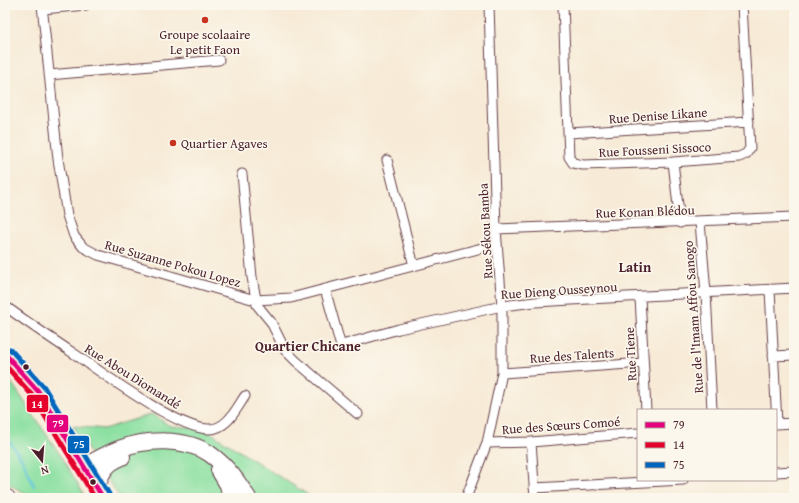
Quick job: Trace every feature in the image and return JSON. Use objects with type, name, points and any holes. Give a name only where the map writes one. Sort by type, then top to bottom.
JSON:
[{"type":"highway","points":[[101,494],[100,475],[107,460],[131,445],[146,443],[181,444],[196,447],[210,454],[224,465],[248,498]]},
{"type":"highway","points":[[83,467],[136,453],[154,450],[175,450],[205,459],[219,469],[228,485],[231,498]]},
{"type":"main road","points":[[83,467],[101,494]]},
{"type":"street","points":[[42,7],[86,5]]},
{"type":"street","name":"Rue Sékou Bamba","points":[[466,498],[487,443],[502,373],[502,306],[496,229],[489,5]]},
{"type":"street","name":"Rue Fousseni Sissoco","points":[[564,5],[569,157],[573,163],[588,165],[673,162],[739,157],[750,148],[742,5]]},
{"type":"street","name":"Rue Suzanne Pokou Lopez","points":[[42,7],[58,159],[67,215],[74,236],[83,247],[98,255],[255,300],[291,298],[498,244]]},
{"type":"street","points":[[50,75],[219,60]]},
{"type":"street","name":"Rue Denise Likane","points":[[568,133],[749,122]]},
{"type":"street","points":[[387,160],[414,266]]},
{"type":"street","points":[[673,162],[680,223]]},
{"type":"street","points":[[242,174],[255,300],[257,305],[271,322],[285,350],[358,414]]},
{"type":"street","name":"Rue Konan Blédou","points":[[496,229],[680,223],[794,217]]},
{"type":"street","name":"Rue de l'Imam Affou Sanogo","points":[[700,222],[706,293],[712,409]]},
{"type":"street","name":"Rue Dieng Ousseynou","points":[[325,289],[340,343],[342,345],[399,329],[502,306],[535,302],[794,288]]},
{"type":"street","points":[[770,290],[776,409]]},
{"type":"street","name":"Rue Tiene","points":[[640,297],[646,409]]},
{"type":"street","name":"Rue Abou Diomandé","points":[[5,306],[122,386],[176,418],[194,426],[208,429],[219,427],[227,421],[245,396]]},
{"type":"street","points":[[5,354],[38,391],[83,467]]},
{"type":"street","points":[[773,356],[794,355]]},
{"type":"street","name":"Rue des Talents","points":[[502,373],[643,363]]},
{"type":"street","points":[[777,424],[794,423]]},
{"type":"street","name":"Rue des Sœurs Comoé","points":[[487,443],[531,442],[637,433]]},
{"type":"street","points":[[531,442],[535,498]]},
{"type":"street","points":[[777,472],[794,471]]},
{"type":"street","points":[[534,488],[664,481]]},
{"type":"green space","points":[[5,373],[63,459],[86,498],[34,498],[5,482]]},
{"type":"green space","points":[[152,414],[170,426],[203,428],[313,498],[120,498],[72,426],[104,429]]},
{"type":"waterway","points":[[5,435],[23,461],[34,486]]},
{"type":"transit line","name":"75","points":[[10,349],[44,387],[109,494]]},
{"type":"transit line","name":"79","points":[[5,354],[38,391],[103,498]]},
{"type":"transit line","name":"14","points":[[5,365],[32,395],[95,498]]},
{"type":"place","name":"Groupe scolaaire Le petit Faon","points":[[205,20]]},
{"type":"place","name":"Quartier Agaves","points":[[173,143]]},
{"type":"district","name":"Latin","points":[[635,267]]},
{"type":"district","name":"Quartier Chicane","points":[[308,346]]}]
